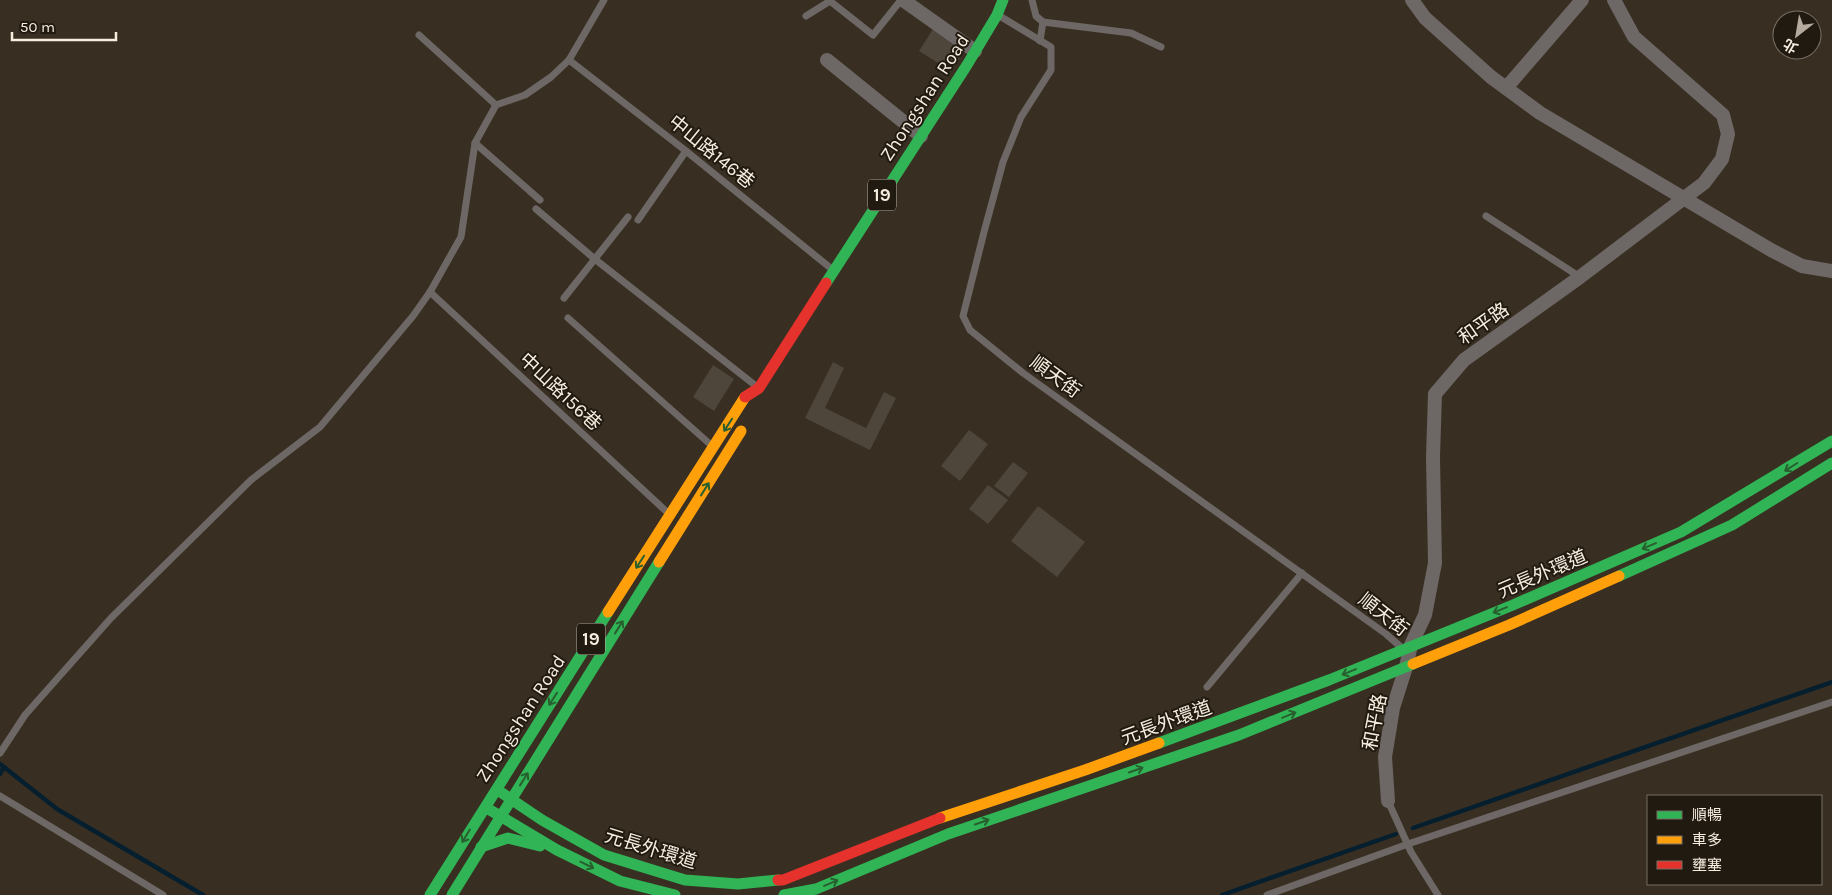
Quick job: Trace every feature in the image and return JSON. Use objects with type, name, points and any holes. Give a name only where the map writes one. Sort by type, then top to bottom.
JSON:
[{"type":"street","points":[[902,0],[975,51]]},
{"type":"street","name":"Zhongshan Road","points":[[430,895],[745,397],[759,388],[921,136],[997,15],[1003,0]]},
{"type":"street","points":[[1412,0],[1425,18],[1491,77],[1540,113],[1771,250],[1802,266],[1832,270]]},
{"type":"street","points":[[1506,88],[1582,0]]},
{"type":"street","name":"和平路","points":[[1388,801],[1385,757],[1393,708],[1406,667],[1407,647],[1425,615],[1435,563],[1433,457],[1435,394],[1464,360],[1580,277],[1704,183],[1722,159],[1728,134],[1723,115],[1634,37],[1614,0]]},
{"type":"street","points":[[827,60],[921,136]]},
{"type":"street","name":"Zhongshan Road","points":[[758,404],[759,388]]},
{"type":"street","name":"Zhongshan Road","points":[[452,895],[748,421]]},
{"type":"street","name":"元長外環道","points":[[496,788],[542,820],[604,855],[685,880],[738,884],[783,880],[938,819],[1085,770],[1292,694],[1513,605],[1681,532],[1832,441]]},
{"type":"street","name":"元長外環道","points":[[784,895],[816,889],[948,834],[1239,735],[1509,625],[1732,525],[1832,463]]},
{"type":"street","name":"元長外環道","points":[[484,807],[557,850],[620,881],[675,895]]},
{"type":"street","points":[[481,847],[508,838],[557,850]]},
{"type":"lane","points":[[0,753],[25,716],[110,618],[252,480],[320,427],[413,316],[430,292],[461,237],[475,143],[496,105],[525,95],[551,77],[569,60],[604,0]]},
{"type":"lane","points":[[806,16],[830,1],[873,35],[902,0]]},
{"type":"lane","points":[[1032,0],[1036,16],[1042,22],[1131,33],[1160,47]]},
{"type":"lane","name":"順天街","points":[[997,15],[1051,48],[1051,70],[1021,117],[1003,162],[963,316],[970,330],[1023,373],[1386,634],[1407,647]]},
{"type":"lane","points":[[1040,41],[1042,22]]},
{"type":"lane","points":[[419,35],[496,105]]},
{"type":"lane","name":"中山路146巷","points":[[569,60],[686,150],[834,270]]},
{"type":"lane","points":[[475,143],[540,200]]},
{"type":"lane","points":[[638,220],[686,150]]},
{"type":"lane","points":[[536,209],[596,260],[759,388]]},
{"type":"lane","points":[[1486,216],[1580,277]]},
{"type":"lane","points":[[564,298],[596,260],[628,217]]},
{"type":"lane","name":"中山路156巷","points":[[430,292],[670,515]]},
{"type":"lane","points":[[568,318],[713,447]]},
{"type":"lane","points":[[1207,687],[1302,573]]},
{"type":"lane","points":[[1267,895],[1408,844],[1832,702]]},
{"type":"lane","points":[[0,796],[163,895]]},
{"type":"lane","points":[[1388,801],[1408,844],[1438,895]]},
{"type":"building","points":[[933,29],[965,50],[951,71],[919,51]]},
{"type":"building","points":[[833,362],[844,368],[825,408],[866,428],[884,392],[896,398],[870,450],[805,418]]},
{"type":"building","points":[[713,365],[734,379],[714,411],[693,397]]},
{"type":"building","points":[[969,430],[988,444],[960,481],[941,466]]},
{"type":"building","points":[[1013,462],[1028,473],[1009,497],[994,486]]},
{"type":"building","points":[[988,485],[1008,500],[988,524],[969,509]]},
{"type":"building","points":[[1038,506],[1085,542],[1057,577],[1011,541]]},
{"type":"waterway","points":[[1413,828],[1832,682]]},
{"type":"waterway","points":[[0,764],[57,809],[203,895]]},
{"type":"waterway","points":[[0,774],[4,767]]},
{"type":"waterway","points":[[1222,895],[1396,834]]},
{"type":"traffic: fast","points":[[826,283],[967,65],[997,15],[1003,0]]},
{"type":"traffic: fast","points":[[1159,743],[1329,680],[1513,605],[1681,532],[1832,441]]},
{"type":"traffic: fast","points":[[1619,576],[1732,525],[1832,463]]},
{"type":"traffic: fast","points":[[452,895],[659,562]]},
{"type":"traffic: fast","points":[[430,895],[608,612]]},
{"type":"traffic: fast","points":[[784,895],[816,889],[948,834],[1239,735],[1413,664]]},
{"type":"traffic: fast","points":[[499,791],[542,820],[604,855],[685,880],[738,884],[778,880]]},
{"type":"traffic: fast","points":[[490,810],[557,850],[620,881],[675,895]]},
{"type":"traffic: fast","points":[[481,847],[508,838],[540,846]]},
{"type":"traffic: slow","points":[[608,612],[745,397]]},
{"type":"traffic: slow","points":[[659,562],[741,431]]},
{"type":"traffic: slow","points":[[1413,664],[1509,625],[1619,576]]},
{"type":"traffic: slow","points":[[940,818],[1085,770],[1159,743]]},
{"type":"traffic: jam","points":[[745,397],[759,388],[826,283]]},
{"type":"traffic: jam","points":[[778,880],[783,880],[940,818]]}]
